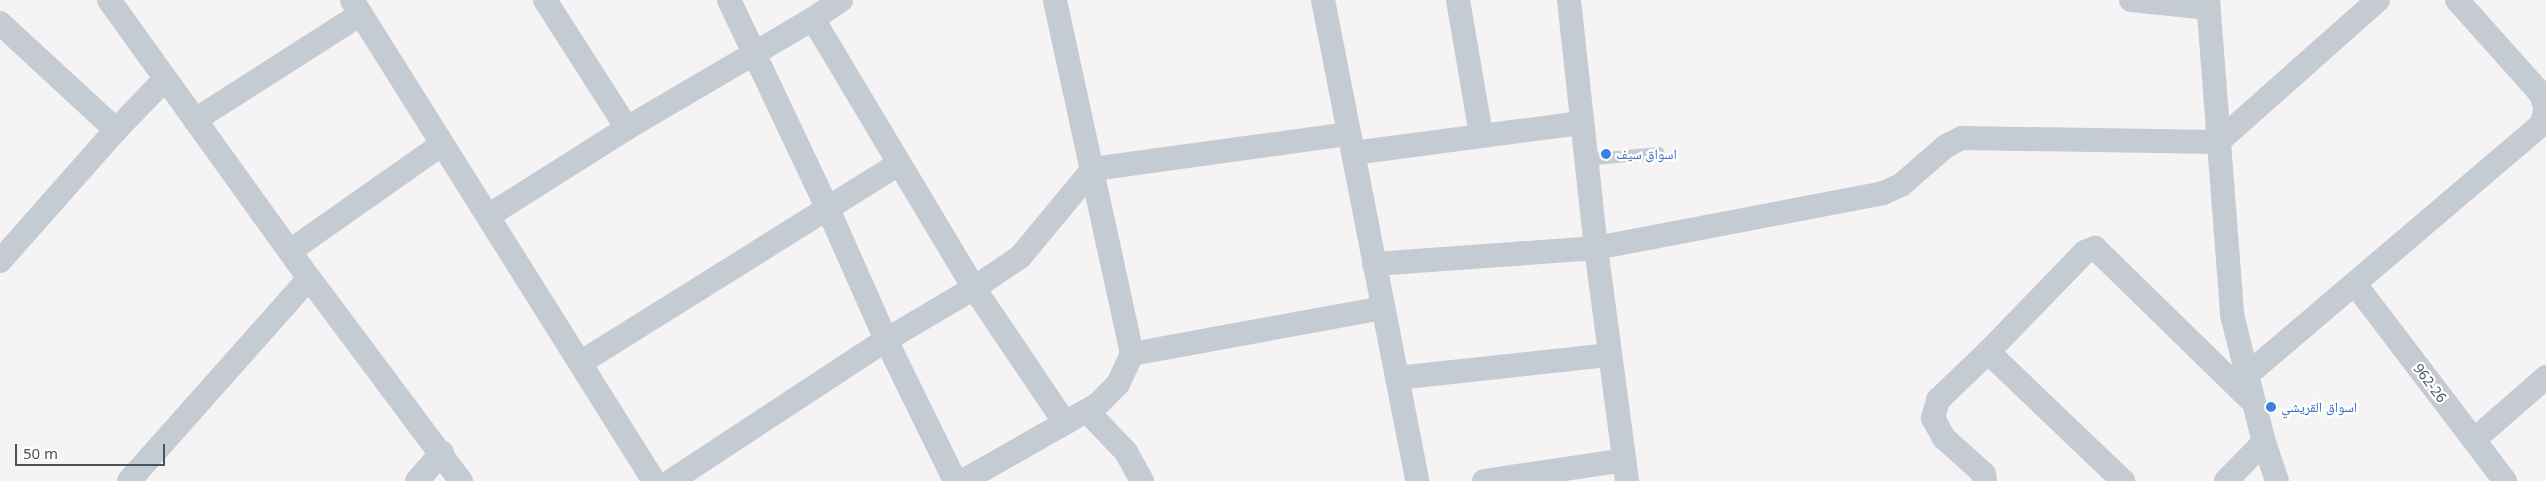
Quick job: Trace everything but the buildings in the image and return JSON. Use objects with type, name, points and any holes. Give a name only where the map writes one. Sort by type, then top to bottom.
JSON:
[{"type":"street","points":[[108,0],[309,278],[442,452],[461,481]]},
{"type":"street","points":[[546,0],[627,128]]},
{"type":"street","points":[[729,0],[828,209],[886,340],[955,481]]},
{"type":"street","points":[[488,216],[627,128],[753,52],[813,19],[841,0]]},
{"type":"street","points":[[1323,0],[1417,481]]},
{"type":"street","points":[[1458,0],[1481,135]]},
{"type":"street","points":[[1484,481],[1626,471],[1596,248],[1569,0]]},
{"type":"street","points":[[2131,0],[2208,4],[2232,315],[2264,442],[2277,481]]},
{"type":"street","points":[[1374,264],[1596,248],[1883,193],[1902,185],[1946,146],[1962,138],[2218,142],[2378,0]]},
{"type":"street","points":[[2247,375],[2541,125],[2546,110],[2541,94],[2457,0]]},
{"type":"street","points":[[963,481],[1097,405],[1118,384],[1132,354],[1093,169],[1061,1]]},
{"type":"street","points":[[195,120],[357,7],[654,481]]},
{"type":"street","points":[[813,19],[898,164],[974,288],[1066,423]]},
{"type":"street","points":[[0,23],[116,130]]},
{"type":"street","points":[[0,261],[116,130],[165,79]]},
{"type":"street","points":[[671,481],[886,340],[974,288],[1020,257],[1093,169],[1351,143],[1481,135],[1581,123]]},
{"type":"street","points":[[290,251],[442,144]]},
{"type":"street","points":[[580,363],[898,164]]},
{"type":"street","points":[[1985,481],[1984,474],[1944,438],[1933,418],[1938,400],[2086,252],[2095,248],[2255,404]]},
{"type":"street","points":[[129,481],[309,278]]},
{"type":"street","name":"962-26","points":[[2355,284],[2505,481]]},
{"type":"street","points":[[1132,354],[1383,308]]},
{"type":"street","points":[[1988,352],[2123,481]]},
{"type":"street","points":[[1397,378],[1610,355]]},
{"type":"street","points":[[2474,440],[2546,377]]},
{"type":"street","points":[[1087,411],[1126,452],[1142,481]]},
{"type":"street","points":[[2226,481],[2264,442]]},
{"type":"street","points":[[417,481],[442,452]]},
{"type":"lane","points":[[1586,160],[1659,153]]},
{"type":"place","name":"اسواق سيف","points":[[1606,154]]},
{"type":"place","name":"اسواق القريشي","points":[[2271,407]]}]
